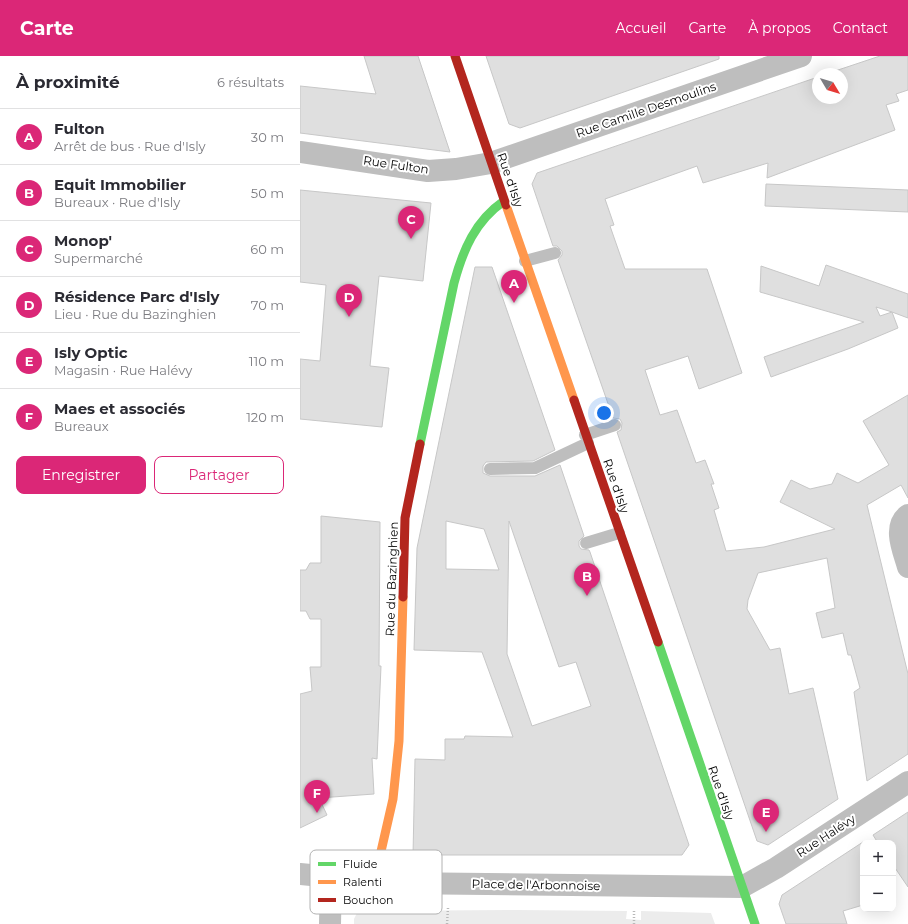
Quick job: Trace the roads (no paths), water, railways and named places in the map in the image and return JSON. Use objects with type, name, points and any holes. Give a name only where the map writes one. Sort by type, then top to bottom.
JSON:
[{"type":"street","name":"Rue d'Isly","points":[[455,56],[755,924]]},
{"type":"street","name":"Rue Camille Desmoulins","points":[[491,163],[801,56]]},
{"type":"street","name":"Rue Fulton","points":[[300,152],[428,171],[456,170],[491,163]]},
{"type":"street","name":"Rue du Bazinghien","points":[[382,850],[395,778],[400,713],[404,537],[411,490],[452,295],[463,250],[470,236],[481,220],[494,206],[504,201]]},
{"type":"street","points":[[908,515],[905,517],[901,526],[900,536],[908,567]]},
{"type":"street","name":"Rue Halévy","points":[[742,887],[776,868],[908,782]]},
{"type":"street","name":"Place de l'Arbonnoise","points":[[300,874],[310,875]]},
{"type":"street","name":"Place de l'Arbonnoise","points":[[442,883],[742,887]]},
{"type":"street","points":[[330,914],[330,924]]},
{"type":"lane","points":[[525,261],[555,253]]},
{"type":"lane","points":[[490,469],[535,468],[615,425]]},
{"type":"lane","points":[[586,543],[619,533]]},
{"type":"place","name":"Monop'","points":[[411,239]]},
{"type":"place","name":"Fulton","points":[[514,303]]},
{"type":"place","name":"Résidence Parc d'Isly","points":[[349,317]]},
{"type":"place","name":"Equit Immobilier","points":[[587,596]]},
{"type":"place","name":"Maes et associés","points":[[317,813]]},
{"type":"place","name":"Isly Optic","points":[[766,832]]}]
